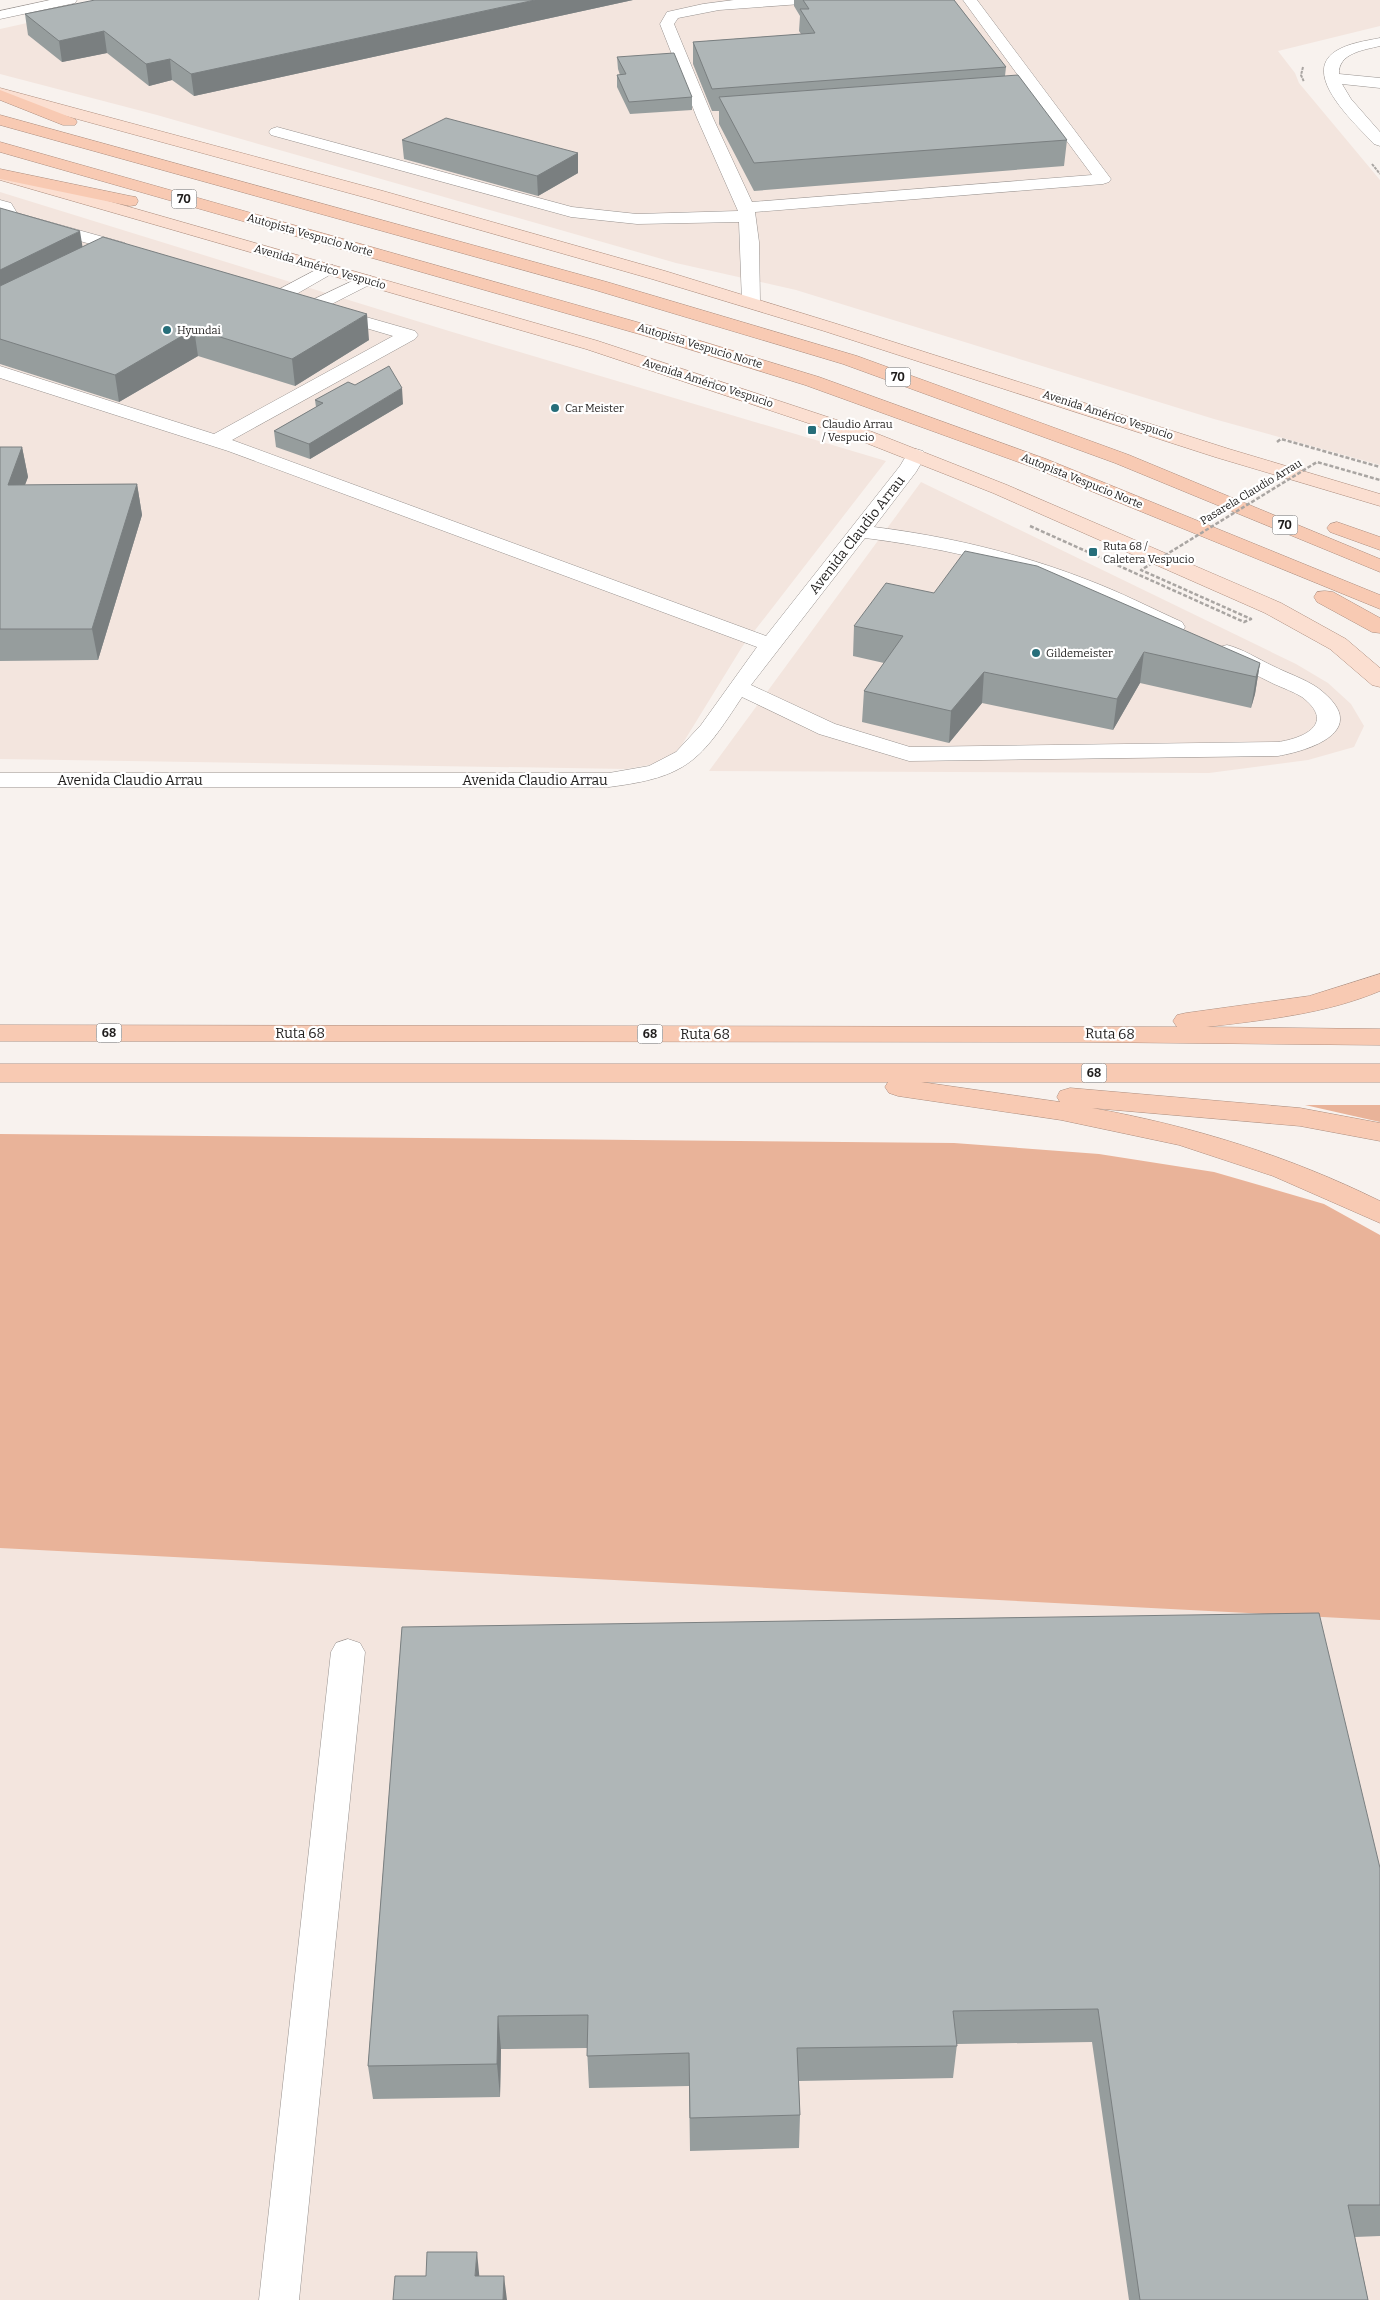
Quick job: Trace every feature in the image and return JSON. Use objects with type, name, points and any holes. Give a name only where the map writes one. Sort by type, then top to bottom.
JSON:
[{"type":"highway","points":[[0,94],[82,128],[314,207]]},
{"type":"highway","name":"70","points":[[0,120],[601,286],[814,349],[988,409],[1189,486],[1380,566]]},
{"type":"highway","name":"Autopista Vespucio Norte","points":[[0,147],[652,332],[812,381],[1030,460],[1380,603]]},
{"type":"highway","points":[[0,174],[145,205],[236,228],[369,251]]},
{"type":"highway","points":[[1189,486],[1380,538]]},
{"type":"highway","points":[[1238,500],[1380,556]]},
{"type":"highway","points":[[1322,522],[1380,544]]},
{"type":"highway","points":[[1231,541],[1380,627]]},
{"type":"highway","points":[[1084,1034],[1293,1008],[1339,997],[1380,982]]},
{"type":"highway","name":"Ruta 68","points":[[0,1033],[1084,1034],[1380,1037]]},
{"type":"highway","name":"68","points":[[0,1073],[1380,1073]]},
{"type":"highway","points":[[807,1073],[1300,1117],[1380,1132]]},
{"type":"highway","points":[[807,1073],[1086,1115],[1180,1136],[1285,1170],[1380,1213]]},
{"type":"main road","name":"Avenida Américo Vespucio","points":[[0,94],[539,240],[751,302],[1272,468],[1380,500]]},
{"type":"main road","name":"Avenida Américo Vespucio","points":[[0,174],[656,365],[916,455],[1067,517],[1273,608],[1338,644],[1352,654],[1380,680]]},
{"type":"street","points":[[0,15],[70,0]]},
{"type":"street","points":[[751,302],[750,242],[746,212],[704,118],[667,24],[672,15],[716,6],[801,0]]},
{"type":"street","points":[[277,132],[571,212],[604,217],[650,219],[746,212],[1103,179],[970,0]]},
{"type":"street","points":[[1380,42],[1338,57],[1332,63],[1331,78],[1333,86],[1380,141]]},
{"type":"street","points":[[1331,78],[1380,83]]},
{"type":"street","points":[[980,98],[1039,94]]},
{"type":"street","points":[[704,118],[724,117]]},
{"type":"street","points":[[3,214],[138,253]]},
{"type":"street","points":[[94,260],[119,247]]},
{"type":"street","points":[[280,296],[327,269]]},
{"type":"street","points":[[314,306],[365,280]]},
{"type":"street","points":[[215,441],[409,335],[262,290]]},
{"type":"street","points":[[0,372],[215,441],[771,645]]},
{"type":"street","name":"Avenida Claudio Arrau","points":[[0,780],[609,780],[658,771],[683,758],[696,745],[738,687],[909,468],[916,455]]},
{"type":"street","points":[[738,687],[827,729],[909,754],[1278,749],[1305,744],[1323,733],[1328,726],[1329,717],[1320,700],[1309,692],[1109,596],[1033,568],[939,544],[860,531]]},
{"type":"street","points":[[279,2300],[348,1652]]},
{"type":"path","points":[[1276,443],[1281,439],[1380,467]]},
{"type":"path","name":"Pasarela Claudio Arrau","points":[[1030,526],[1244,622],[1251,619],[1141,570],[1317,462],[1380,480]]},
{"type":"shaded area","points":[[131,0],[1380,0],[1380,26],[1278,51],[1295,73],[1299,83],[1380,180],[1380,465],[1214,419],[796,290],[676,263],[157,115],[0,74],[0,29]]},
{"type":"shaded area","points":[[0,192],[449,331],[886,461],[742,647],[678,751],[660,763],[626,769],[0,759]]},
{"type":"shaded area","points":[[921,482],[1296,664],[1328,683],[1351,704],[1364,726],[1354,747],[1308,760],[1209,773],[709,771]]},
{"type":"shaded area","points":[[1305,1105],[1380,1105],[1380,1122]]},
{"type":"shaded area","points":[[0,1134],[954,1143],[1099,1154],[1214,1172],[1324,1204],[1380,1235],[1380,1620],[0,1548]]},
{"type":"shaded area","points":[[0,1514],[1380,1514],[1380,2300],[0,2300]]},
{"type":"building","points":[[95,0],[535,0],[191,74],[170,59],[146,64],[104,31],[59,41],[25,14]]},
{"type":"building","points":[[803,0],[954,0],[1006,67],[712,89],[693,42],[815,33],[800,9],[809,9]]},
{"type":"building","points":[[674,53],[692,97],[629,102],[617,75],[626,74],[617,57]]},
{"type":"building","points":[[1018,75],[1067,140],[754,163],[719,97]]},
{"type":"building","points":[[446,118],[578,153],[537,176],[402,140]]},
{"type":"building","points":[[0,208],[80,231],[0,270]]},
{"type":"building","name":"Hyundai","points":[[103,237],[367,314],[292,359],[194,329],[115,375],[0,339],[0,286]]},
{"type":"building","points":[[389,366],[402,388],[309,444],[274,431],[323,403],[315,400],[348,382],[355,385]]},
{"type":"building","points":[[0,447],[22,447],[8,485],[137,484],[92,629],[0,629]]},
{"type":"building","points":[[965,551],[1037,566],[1260,663],[1256,677],[1144,652],[1117,699],[984,672],[951,711],[864,691],[903,636],[854,626],[886,583],[934,593]]},
{"type":"building","points":[[1319,1613],[1380,1868],[1380,2205],[1348,2205],[1368,2300],[1140,2300],[1098,2009],[953,2011],[957,2046],[797,2048],[800,2115],[690,2118],[689,2053],[587,2056],[588,2015],[498,2016],[497,2064],[368,2066],[402,1627]]},
{"type":"building","points":[[427,2252],[477,2252],[475,2276],[504,2276],[503,2300],[393,2300],[395,2276],[426,2276]]},
{"type":"place","name":"Hyundai","points":[[167,330]]},
{"type":"place","name":"Car Meister","points":[[555,408]]},
{"type":"place","name":"Claudio Arrau / Vespucio","points":[[812,430]]},
{"type":"place","name":"Ruta 68 / Caletera Vespucio","points":[[1093,552]]},
{"type":"place","name":"Gildemeister","points":[[1036,653]]}]
